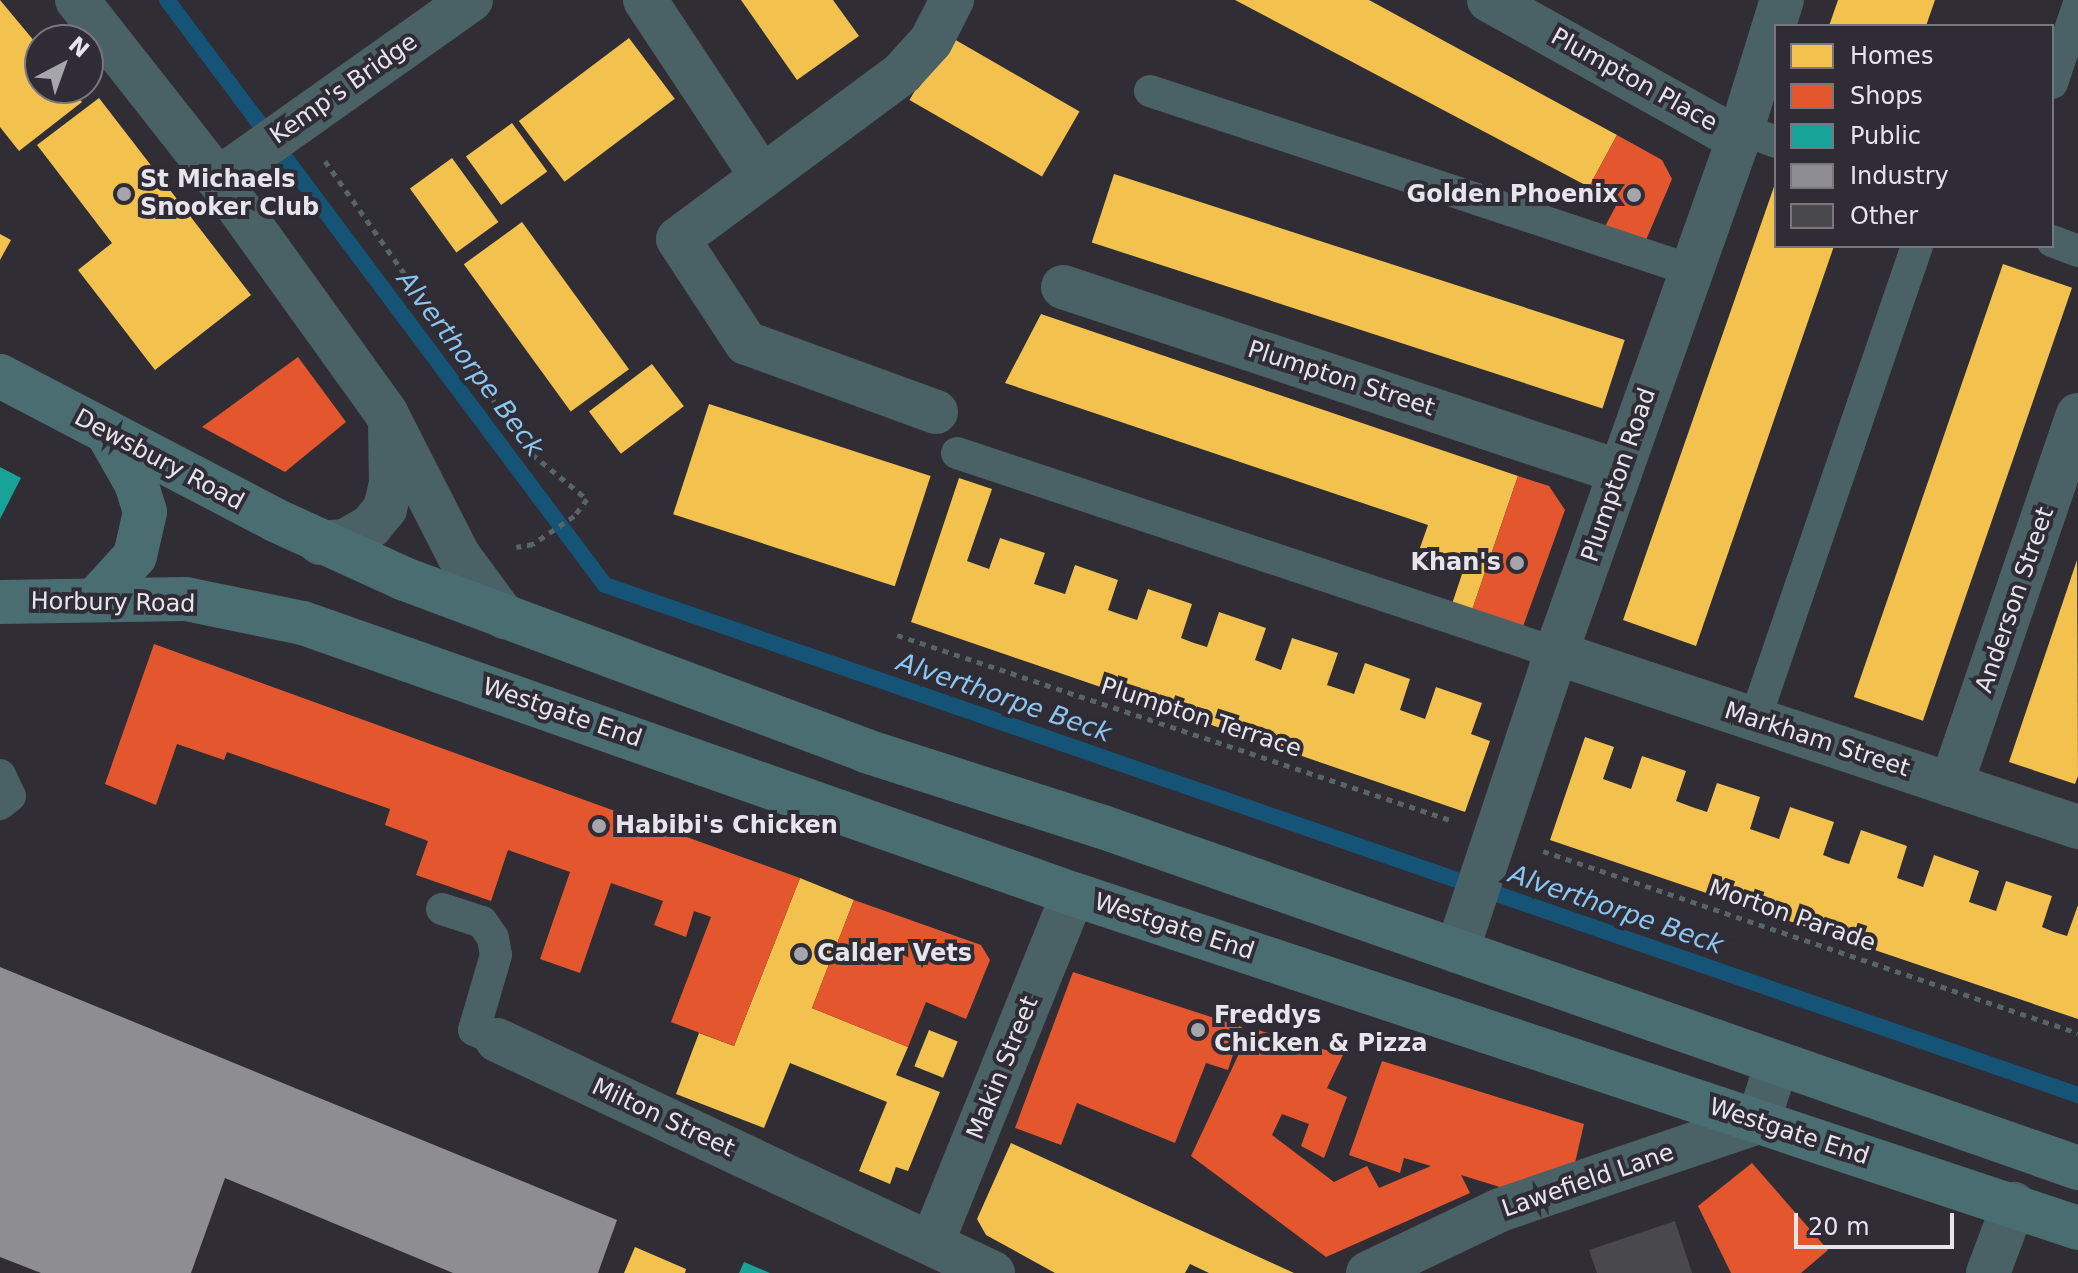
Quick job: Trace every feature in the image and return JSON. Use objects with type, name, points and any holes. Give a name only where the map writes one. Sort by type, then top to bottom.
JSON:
[{"type":"highway","name":"Dewsbury Road","points":[[0,376],[320,543]]},
{"type":"highway","points":[[95,600],[135,556],[145,512],[136,483],[108,434]]},
{"type":"highway","points":[[320,543],[504,617],[866,751],[1460,943],[1776,1066],[2078,1168]]},
{"type":"highway","name":"Horbury Road","points":[[0,602],[186,599],[273,616]]},
{"type":"highway","name":"Westgate End","points":[[273,616],[1073,894],[2014,1204],[2078,1228]]},
{"type":"highway","points":[[1460,943],[1490,994],[1552,1053]]},
{"type":"street","points":[[77,0],[218,179],[406,444],[459,556],[504,617]]},
{"type":"street","name":"Kemp's Bridge","points":[[218,179],[471,0]]},
{"type":"street","points":[[645,0],[762,177]]},
{"type":"street","points":[[936,412],[746,343],[678,239],[902,73],[931,41],[952,0]]},
{"type":"street","name":"Plumpton Place","points":[[1489,0],[1751,136]]},
{"type":"street","name":"Plumpton Road","points":[[1777,24],[1782,0]]},
{"type":"street","name":"Plumpton Road","points":[[1460,943],[1493,834],[1691,270],[1751,136],[1774,35]]},
{"type":"street","name":"Plumpton Street","points":[[1063,287],[1620,472]]},
{"type":"street","name":"Anderson Street","points":[[1951,785],[2078,415]]},
{"type":"street","points":[[320,543],[345,541],[371,526],[385,509],[391,483],[391,423]]},
{"type":"street","name":"Markham Street","points":[[1556,653],[2078,827]]},
{"type":"street","name":"Makin Street","points":[[932,1243],[1073,894]]},
{"type":"street","name":"Milton Street","points":[[497,1040],[993,1273]]},
{"type":"street","points":[[1758,1122],[1776,1066]]},
{"type":"street","name":"Lawefield Lane","points":[[1368,1273],[1500,1210],[1758,1122]]},
{"type":"street","points":[[1988,1273],[2014,1204]]},
{"type":"lane","points":[[2054,77],[2078,6]]},
{"type":"lane","points":[[1150,91],[1691,270]]},
{"type":"lane","points":[[2054,242],[2078,251]]},
{"type":"lane","points":[[1755,719],[1916,248]]},
{"type":"lane","points":[[957,453],[1556,653]]},
{"type":"lane","points":[[0,775],[10,796],[0,804]]},
{"type":"lane","name":"Milton Street","points":[[442,909],[482,922],[493,938],[496,955],[474,1030],[497,1040]]},
{"type":"path","points":[[297,121],[532,454],[587,499],[574,516],[533,544]]},
{"type":"path","name":"Plumpton Terrace","points":[[897,635],[1493,834]]},
{"type":"path","name":"Morton Parade","points":[[1493,834],[2078,1033]]},
{"type":"building: Homes","points":[[0,0],[24,29],[24,104],[79,104],[19,151],[0,127]]},
{"type":"building: Homes","points":[[741,0],[833,0],[859,36],[797,80]]},
{"type":"building: Homes","points":[[1235,0],[1369,0],[1617,135],[1589,187]]},
{"type":"building: Homes","points":[[1838,0],[1935,0],[1927,24],[1830,24]]},
{"type":"building: Homes","points":[[947,35],[1080,111],[1042,176],[910,100]]},
{"type":"building: Homes","points":[[629,38],[675,99],[565,182],[519,121]]},
{"type":"building: Homes","name":"St Michaels Snooker Club","points":[[91,104],[104,104],[251,295],[155,370],[78,270],[112,243],[37,145]]},
{"type":"building: Homes","points":[[512,123],[547,172],[501,205],[466,157]]},
{"type":"building: Homes","points":[[452,158],[498,222],[456,252],[410,189]]},
{"type":"building: Homes","points":[[1114,174],[1625,340],[1602,408],[1092,242]]},
{"type":"building: Homes","points":[[1774,187],[1774,248],[1833,248],[1696,646],[1623,620]]},
{"type":"building: Homes","points":[[522,222],[629,369],[571,412],[464,264]]},
{"type":"building: Homes","points":[[0,234],[11,240],[0,260]]},
{"type":"building: Homes","points":[[2003,264],[2072,288],[1923,721],[1854,697]]},
{"type":"building: Homes","points":[[1041,314],[1518,476],[1470,616],[1450,610],[1462,574],[1416,559],[1428,525],[1005,383]]},
{"type":"building: Homes","points":[[652,364],[684,406],[621,454],[589,412]]},
{"type":"building: Homes","points":[[709,404],[931,476],[895,586],[673,514]]},
{"type":"building: Homes","points":[[959,478],[992,489],[967,561],[989,569],[1000,538],[1045,553],[1034,584],[1065,594],[1075,565],[1118,580],[1108,610],[1122,615],[1137,620],[1148,589],[1192,604],[1181,638],[1194,643],[1207,647],[1219,612],[1266,628],[1255,660],[1281,670],[1292,638],[1338,653],[1327,685],[1354,694],[1365,663],[1410,679],[1400,710],[1425,719],[1436,687],[1482,703],[1471,734],[1490,741],[1465,812],[911,622]]},
{"type":"building: Homes","points":[[2077,560],[2078,776],[2075,784],[2009,762]]},
{"type":"building: Homes","points":[[1585,737],[1614,747],[1603,779],[1631,789],[1642,756],[1686,771],[1676,801],[1692,807],[1707,812],[1717,783],[1760,797],[1750,829],[1779,839],[1790,807],[1834,822],[1823,855],[1836,860],[1849,864],[1861,830],[1907,846],[1897,878],[1923,887],[1934,855],[1979,871],[1969,902],[1996,911],[2006,881],[2052,896],[2042,927],[2054,932],[2067,936],[2078,905],[2078,1019],[1550,840]]},
{"type":"building: Homes","name":"Calder Vets","points":[[800,878],[854,900],[812,1008],[908,1047],[896,1075],[940,1092],[908,1171],[896,1167],[890,1184],[859,1171],[887,1102],[790,1063],[764,1128],[676,1094],[699,1033],[734,1046]]},
{"type":"building: Homes","points":[[929,1030],[958,1042],[943,1078],[914,1066]]},
{"type":"building: Homes","points":[[1011,1143],[1294,1273],[1209,1273],[1190,1264],[1185,1273],[1055,1273],[986,1235],[977,1219]]},
{"type":"building: Homes","points":[[635,1247],[686,1269],[685,1273],[624,1273]]},
{"type":"building: Shops","name":"Golden Phoenix","points":[[1617,135],[1662,160],[1672,179],[1643,247],[1601,234],[1618,202],[1589,187]]},
{"type":"building: Shops","points":[[298,357],[346,422],[285,472],[202,427]]},
{"type":"building: Shops","name":"Khan's","points":[[1518,476],[1549,486],[1565,510],[1521,632],[1470,616]]},
{"type":"building: Shops","points":[[154,644],[800,878],[734,1046],[671,1022],[711,917],[694,911],[686,937],[654,925],[663,901],[611,883],[580,973],[540,959],[570,872],[508,850],[491,901],[416,875],[428,841],[385,825],[390,809],[227,752],[224,760],[177,744],[156,805],[105,784]]},
{"type":"building: Shops","points":[[854,900],[981,945],[990,960],[966,1019],[926,1002],[908,1047],[812,1008]]},
{"type":"building: Shops","points":[[1073,972],[1242,1027],[1228,1070],[1206,1063],[1175,1143],[1077,1103],[1061,1145],[1015,1128]]},
{"type":"building: Shops","points":[[1251,1028],[1343,1055],[1327,1088],[1347,1097],[1324,1158],[1301,1146],[1309,1124],[1282,1114],[1272,1135],[1334,1182],[1367,1166],[1379,1188],[1431,1166],[1404,1158],[1400,1173],[1349,1155],[1382,1061],[1584,1124],[1575,1163],[1503,1188],[1461,1175],[1470,1193],[1326,1257],[1191,1156]]},
{"type":"building: Shops","points":[[1752,1163],[1828,1250],[1801,1273],[1731,1273],[1698,1206]]},
{"type":"building: Public","points":[[0,467],[21,478],[0,519]]},
{"type":"building: Public","points":[[744,1262],[770,1273],[739,1273]]},
{"type":"building: Industry","points":[[0,967],[617,1220],[598,1273],[453,1273],[225,1178],[191,1273],[41,1273],[0,1257]]},
{"type":"building: Other","points":[[1675,1221],[1692,1273],[1597,1273],[1589,1250]]},
{"type":"waterway","name":"Alverthorpe Beck","points":[[167,0],[605,585],[2078,1095]]},
{"type":"place","name":"St Michaels Snooker Club","points":[[124,194]]},
{"type":"place","name":"Golden Phoenix","points":[[1634,195]]},
{"type":"place","name":"Khan's","points":[[1517,563]]},
{"type":"place","name":"Habibi's Chicken","points":[[599,826]]},
{"type":"place","name":"Calder Vets","points":[[801,954]]},
{"type":"place","name":"Freddys Chicken & Pizza","points":[[1198,1030]]}]
